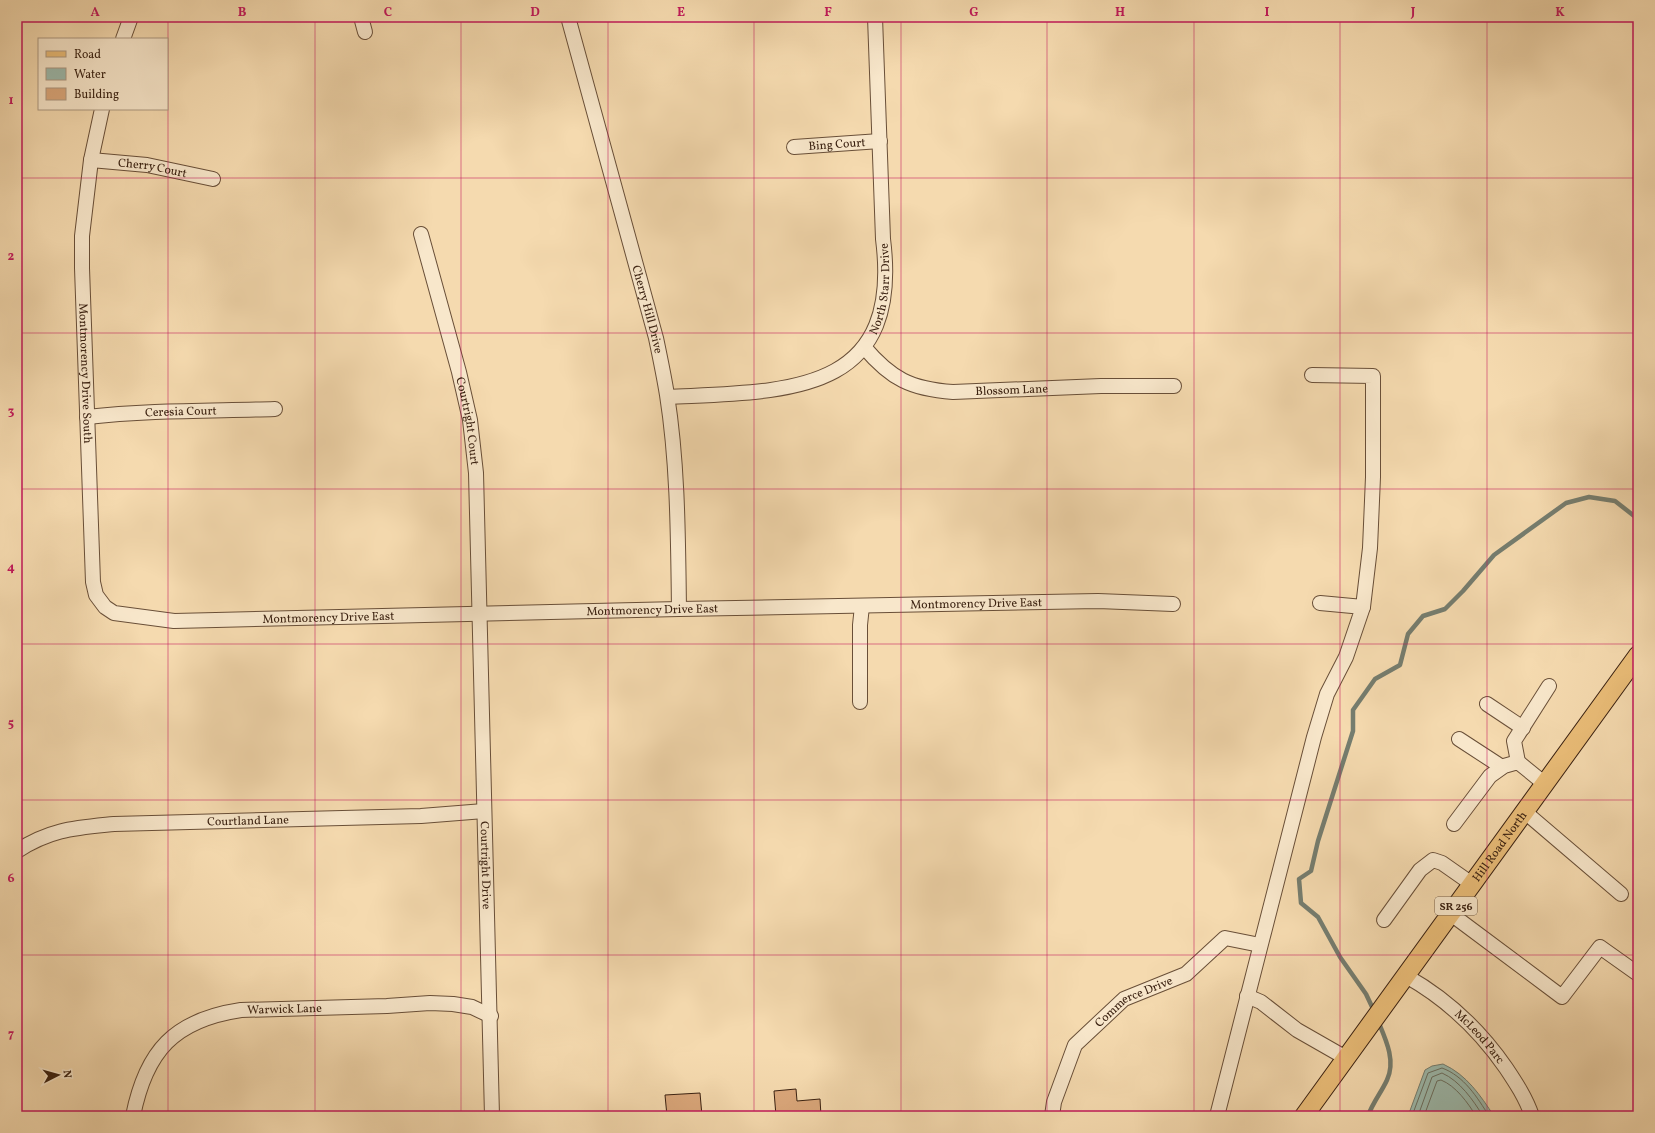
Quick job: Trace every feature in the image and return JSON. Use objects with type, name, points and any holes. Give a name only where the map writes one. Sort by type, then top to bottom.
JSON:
[{"type":"main road","name":"Hill Road North","points":[[1304,1116],[1638,655]]},
{"type":"street","points":[[123,38],[131,17]]},
{"type":"street","points":[[361,17],[365,32]]},
{"type":"street","name":"Cherry Hill Drive","points":[[568,17],[656,338],[668,397],[678,539],[679,609]]},
{"type":"street","name":"North Starr Drive","points":[[668,397],[767,391],[799,384],[826,376],[843,366],[854,358],[871,338],[879,320],[884,300],[886,279],[875,17]]},
{"type":"street","name":"Montmorency Drive South","points":[[102,110],[91,160],[84,206],[82,236],[93,582],[96,595],[105,607],[114,613],[132,615]]},
{"type":"street","name":"Bing Court","points":[[794,147],[880,141]]},
{"type":"street","name":"Cherry Court","points":[[91,160],[147,165],[213,179]]},
{"type":"street","name":"Courtright Court","points":[[421,234],[459,372],[470,420],[476,473],[480,614]]},
{"type":"street","name":"Blossom Lane","points":[[864,347],[879,364],[893,376],[912,385],[932,391],[953,392],[1101,386],[1174,386]]},
{"type":"street","points":[[1217,1116],[1326,694],[1346,657],[1363,607],[1370,548],[1373,485],[1373,376],[1312,375]]},
{"type":"street","name":"Ceresia Court","points":[[87,417],[127,412],[164,410],[274,409]]},
{"type":"street","name":"Montmorency Drive East","points":[[132,615],[153,619],[188,621],[679,609],[1098,601],[1173,604]]},
{"type":"street","points":[[1320,602],[1363,607]]},
{"type":"street","points":[[860,702],[860,625],[862,606]]},
{"type":"street","name":"Courtright Drive","points":[[480,614],[484,811],[491,1016],[492,1116]]},
{"type":"street","points":[[1545,784],[1518,762],[1514,741],[1549,686]]},
{"type":"street","points":[[1487,704],[1523,728]]},
{"type":"street","points":[[1459,738],[1502,767]]},
{"type":"street","points":[[1454,824],[1490,776],[1502,767],[1518,762]]},
{"type":"street","name":"Courtland Lane","points":[[17,851],[34,840],[53,832],[73,828],[114,824],[413,816],[484,811]]},
{"type":"street","points":[[1525,812],[1621,894]]},
{"type":"street","points":[[1384,920],[1420,870],[1434,860],[1442,863],[1472,884]]},
{"type":"street","points":[[1451,914],[1562,997],[1600,947],[1638,974]]},
{"type":"street","name":"Commerce Drive","points":[[1052,1116],[1054,1102],[1075,1045],[1124,999],[1186,974],[1225,938],[1260,945]]},
{"type":"street","name":"McLeod Parc","points":[[1406,976],[1433,992],[1455,1009],[1484,1038],[1519,1088],[1532,1116]]},
{"type":"street","points":[[1247,996],[1261,1002],[1297,1030],[1346,1058]]},
{"type":"street","name":"Warwick Lane","points":[[133,1116],[137,1097],[146,1072],[153,1059],[166,1042],[182,1029],[200,1019],[220,1013],[241,1010],[387,1006],[430,1003],[465,1006],[491,1016]]},
{"type":"water","points":[[1443,1064],[1459,1074],[1472,1086],[1494,1116],[1408,1116],[1425,1070],[1432,1066]]},
{"type":"building","points":[[796,1089],[797,1101],[820,1099],[821,1116],[776,1116],[774,1091]]},
{"type":"building","points":[[700,1093],[702,1116],[667,1116],[665,1095]]},
{"type":"waterway","points":[[1632,17],[1638,28]]},
{"type":"waterway","points":[[1374,1011],[1366,994],[1340,957],[1318,917],[1301,903],[1299,879],[1311,871],[1318,841],[1353,731],[1353,710],[1375,679],[1400,665],[1408,634],[1423,616],[1445,609],[1463,591],[1494,555],[1566,503],[1589,497],[1615,501],[1638,519]]},
{"type":"waterway","points":[[1368,1116],[1387,1080],[1391,1065],[1389,1050],[1378,1021]]}]
